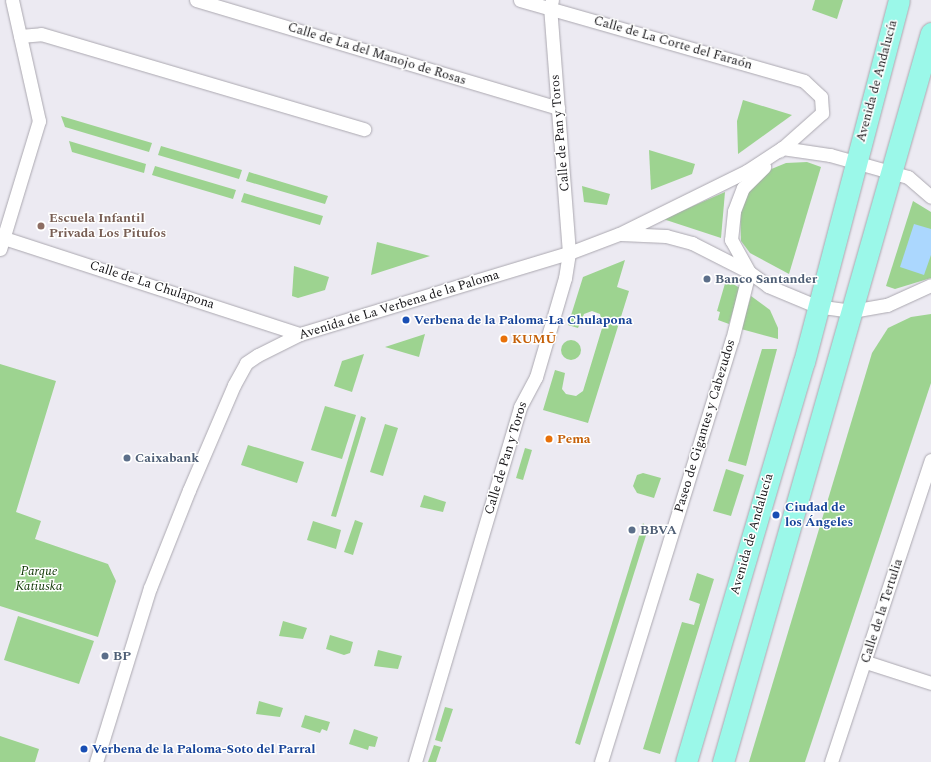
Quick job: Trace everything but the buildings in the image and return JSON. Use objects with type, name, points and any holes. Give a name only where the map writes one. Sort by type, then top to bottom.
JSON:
[{"type":"main road","name":"Avenida de Andalucía","points":[[686,762],[804,362],[816,306],[899,0]]},
{"type":"main road","points":[[723,762],[931,33]]},
{"type":"street","points":[[2,243],[39,121],[12,0]]},
{"type":"street","name":"Calle de La del Manojo de Rosas","points":[[196,0],[558,108]]},
{"type":"street","name":"Calle de La Corte del Faraón","points":[[520,0],[551,4],[804,81],[821,97]]},
{"type":"street","name":"Calle de Pan y Toros","points":[[415,762],[520,407],[536,377],[569,253],[551,4]]},
{"type":"street","points":[[20,36],[41,34],[364,129]]},
{"type":"street","name":"Avenida de La Verbena de la Paloma","points":[[749,272],[731,240],[734,211],[743,188],[782,148],[822,113],[821,97]]},
{"type":"street","points":[[782,148],[855,162],[892,173],[915,181],[931,198]]},
{"type":"street","name":"Avenida de La Verbena de la Paloma","points":[[96,762],[150,588],[234,385],[246,364],[300,334],[569,253],[619,234],[747,171],[782,148]]},
{"type":"street","name":"Avenida de La Verbena de la Paloma","points":[[619,234],[666,236],[692,243],[749,272],[768,286],[816,306]]},
{"type":"street","name":"Calle de La Chulapona","points":[[2,243],[300,334]]},
{"type":"street","name":"Paseo de Gigantes y Cabezudos","points":[[601,762],[749,272]]},
{"type":"street","points":[[816,306],[852,311],[887,305],[931,285]]},
{"type":"street","name":"Calle de la Tertulia","points":[[832,762],[930,469]]},
{"type":"street","points":[[866,662],[931,683]]},
{"type":"green space","points":[[815,0],[843,0],[837,19],[812,10]]},
{"type":"green space","points":[[743,100],[792,115],[738,154],[737,121]]},
{"type":"green space","points":[[61,116],[152,143],[149,152],[65,127]]},
{"type":"green space","points":[[69,141],[146,164],[144,173],[72,152]]},
{"type":"green space","points":[[161,146],[242,170],[239,179],[158,155]]},
{"type":"green space","points":[[649,150],[695,164],[692,174],[651,190]]},
{"type":"green space","points":[[807,162],[821,167],[789,274],[750,253],[741,241],[740,210],[747,192],[769,170],[786,163]]},
{"type":"green space","points":[[155,166],[236,190],[233,199],[152,175]]},
{"type":"green space","points":[[249,172],[328,196],[325,204],[246,181]]},
{"type":"green space","points":[[582,186],[610,194],[607,205],[584,202]]},
{"type":"green space","points":[[725,192],[721,238],[663,219]]},
{"type":"green space","points":[[244,193],[323,216],[320,225],[241,202]]},
{"type":"green space","points":[[913,201],[931,212],[931,278],[895,289],[886,286]]},
{"type":"green space","points":[[377,242],[430,256],[371,275]]},
{"type":"green space","points":[[625,260],[617,287],[629,291],[588,423],[543,410],[555,370],[565,373],[562,389],[566,394],[576,396],[583,391],[603,325],[600,314],[592,311],[584,314],[578,328],[568,325],[583,277]]},
{"type":"green space","points":[[294,266],[329,277],[325,290],[298,298],[292,296]]},
{"type":"green space","points":[[726,280],[740,288],[729,324],[718,320],[720,312],[717,311]]},
{"type":"green space","points":[[751,296],[770,310],[778,328],[778,339],[741,329]]},
{"type":"green space","points":[[931,314],[931,383],[805,762],[749,762],[872,353],[888,328],[911,317]]},
{"type":"green space","points":[[425,334],[419,357],[385,347]]},
{"type":"green space","points":[[571,340],[578,343],[581,350],[578,357],[571,360],[564,357],[561,350],[564,343]]},
{"type":"green space","points":[[762,349],[777,349],[746,466],[728,461]]},
{"type":"green space","points":[[364,354],[352,392],[334,386],[342,361]]},
{"type":"green space","name":"Parque Katiuska","points":[[0,364],[56,381],[16,512],[41,521],[35,539],[108,564],[116,581],[98,637],[0,606]]},
{"type":"green space","points":[[325,406],[356,415],[342,459],[311,450]]},
{"type":"green space","points":[[361,416],[366,418],[336,517],[331,516]]},
{"type":"green space","points":[[385,424],[398,428],[383,476],[370,472]]},
{"type":"green space","points":[[248,445],[304,462],[297,483],[241,465]]},
{"type":"green space","points":[[525,448],[532,450],[523,480],[516,478]]},
{"type":"green space","points":[[726,469],[744,475],[731,516],[713,511]]},
{"type":"green space","points":[[643,473],[661,478],[654,498],[637,493],[633,486],[637,475]]},
{"type":"green space","points":[[424,495],[446,502],[443,512],[420,507]]},
{"type":"green space","points":[[355,520],[363,523],[353,555],[344,552]]},
{"type":"green space","points":[[313,521],[341,530],[336,549],[307,540]]},
{"type":"green space","points":[[643,523],[648,529],[580,745],[575,743]]},
{"type":"green space","points":[[697,573],[714,579],[660,754],[643,749],[682,622],[694,625],[700,604],[689,600]]},
{"type":"green space","points":[[18,616],[94,641],[79,684],[4,660]]},
{"type":"green space","points":[[283,621],[307,628],[303,639],[279,636]]},
{"type":"green space","points":[[330,635],[353,642],[350,653],[344,655],[326,649]]},
{"type":"green space","points":[[378,650],[402,656],[398,669],[374,666]]},
{"type":"green space","points":[[259,701],[283,708],[280,717],[256,714]]},
{"type":"green space","points":[[445,707],[453,709],[442,742],[435,740]]},
{"type":"green space","points":[[305,715],[330,722],[327,731],[322,729],[320,733],[301,727]]},
{"type":"green space","points":[[354,729],[378,737],[375,747],[369,746],[368,750],[349,744]]},
{"type":"green space","points":[[0,736],[39,749],[35,762],[0,762]]},
{"type":"green space","points":[[434,745],[441,747],[436,762],[428,762]]},
{"type":"water","points":[[914,224],[931,229],[931,255],[924,275],[900,267]]},
{"type":"place","name":"Escuela Infantil Privada Los Pitufos","points":[[41,226]]},
{"type":"place","name":"Banco Santander","points":[[707,279]]},
{"type":"place","name":"Verbena de la Paloma-La Chulapona","points":[[406,320]]},
{"type":"place","name":"KUMŪ","points":[[504,339]]},
{"type":"place","name":"Pema","points":[[549,439]]},
{"type":"place","name":"Caixabank","points":[[127,458]]},
{"type":"place","name":"Ciudad de los Ángeles","points":[[776,515]]},
{"type":"place","name":"BBVA","points":[[632,530]]},
{"type":"place","name":"BP","points":[[105,656]]},
{"type":"place","name":"Verbena de la Paloma-Soto del Parral","points":[[84,749]]}]
